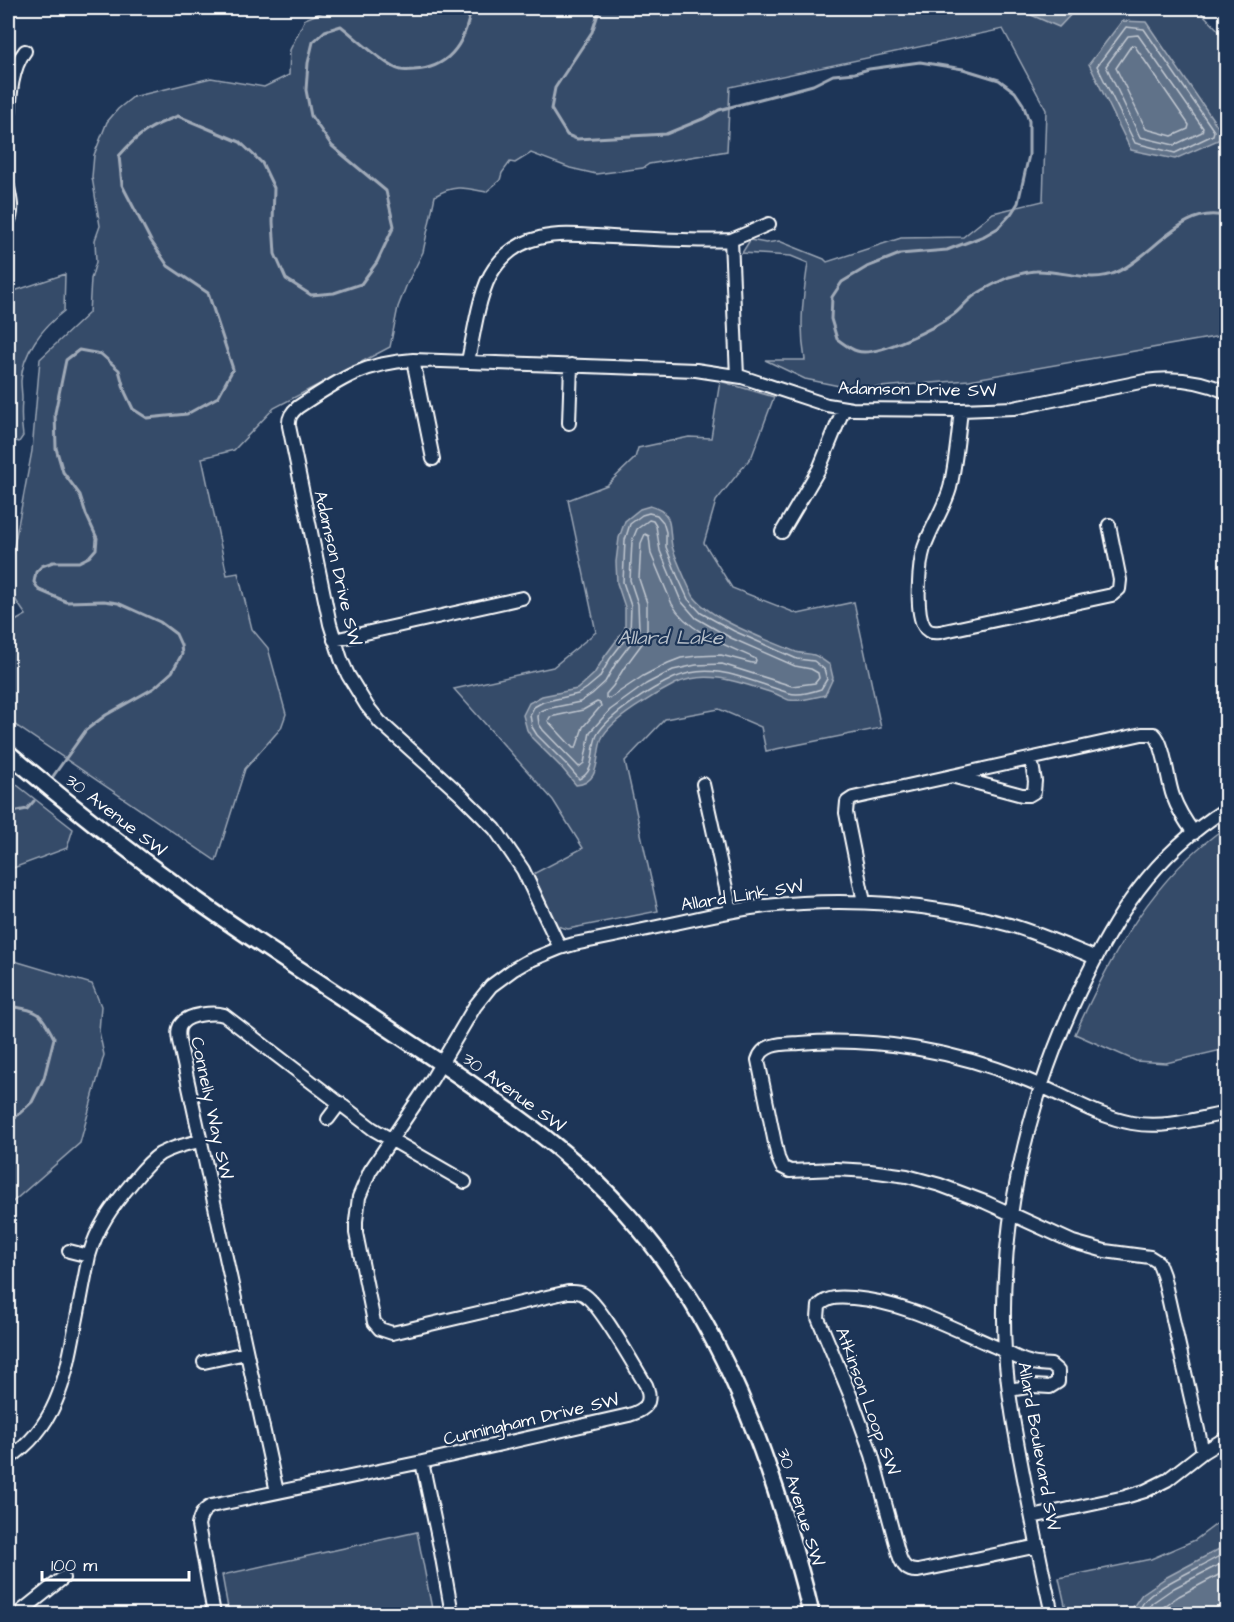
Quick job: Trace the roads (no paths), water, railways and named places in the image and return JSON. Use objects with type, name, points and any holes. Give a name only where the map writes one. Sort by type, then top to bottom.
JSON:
[{"type":"main road","name":"30 Avenue SW","points":[[9,755],[193,898],[441,1063],[531,1126],[591,1177],[625,1212],[683,1287],[719,1348],[762,1449],[792,1540],[811,1614]]},
{"type":"street","points":[[8,131],[15,72],[25,51]]},
{"type":"street","points":[[8,187],[12,214],[8,222]]},
{"type":"street","points":[[468,361],[489,277],[500,261],[517,246],[539,238],[565,235],[702,241],[731,240],[769,224]]},
{"type":"street","points":[[731,240],[737,376]]},
{"type":"street","points":[[413,360],[433,459]]},
{"type":"street","name":"Adamson Drive SW","points":[[560,948],[523,870],[503,841],[475,808],[373,714],[356,691],[348,675],[334,640],[289,420],[298,407],[346,376],[384,363],[413,360],[696,370],[737,376],[812,401],[844,408],[961,410],[1014,408],[1145,381],[1167,379],[1196,381],[1227,392]]},
{"type":"street","points":[[569,423],[571,365]]},
{"type":"street","points":[[782,532],[819,469],[844,408]]},
{"type":"street","points":[[961,410],[950,489],[931,530],[921,563],[919,600],[923,625],[928,630],[940,632],[1112,595],[1119,589],[1120,580],[1109,525]]},
{"type":"street","points":[[334,640],[522,598]]},
{"type":"street","points":[[864,902],[846,817],[848,802],[856,797],[1143,734],[1154,734],[1160,742],[1172,794],[1181,815],[1194,833]]},
{"type":"street","points":[[951,776],[1029,795],[1035,792],[1036,785],[1031,759]]},
{"type":"street","points":[[703,784],[731,911]]},
{"type":"street","name":"Allard Boulevard SW","points":[[1052,1614],[1017,1443],[1005,1351],[1005,1281],[1011,1214],[1023,1149],[1040,1086],[1065,1023],[1096,958],[1129,901],[1174,849],[1227,809]]},
{"type":"street","name":"Allard Link SW","points":[[441,1063],[475,1006],[491,986],[514,969],[560,948],[731,911],[794,903],[825,902],[864,902],[925,908],[984,919],[1034,933],[1096,958]]},
{"type":"street","name":"Connelly Way SW","points":[[277,1492],[178,1034],[181,1023],[189,1018],[224,1015],[373,1129],[392,1138]]},
{"type":"street","points":[[1203,1452],[1162,1270],[1158,1262],[1150,1257],[1106,1251],[1072,1242],[954,1190],[907,1176],[852,1170],[793,1172],[786,1170],[777,1158],[758,1060],[763,1050],[777,1045],[823,1042],[883,1043],[924,1049],[999,1069],[1093,1111],[1133,1124],[1172,1124],[1227,1113]]},
{"type":"street","name":"Cunningham Drive SW","points":[[214,1614],[199,1533],[200,1516],[211,1506],[422,1462],[636,1413],[648,1404],[649,1394],[646,1385],[603,1316],[590,1299],[578,1292],[568,1292],[392,1333],[380,1329],[373,1316],[358,1243],[356,1221],[359,1197],[374,1164],[441,1063]]},
{"type":"street","points":[[328,1119],[340,1103]]},
{"type":"street","points":[[392,1138],[465,1182]]},
{"type":"street","points":[[8,1459],[37,1432],[57,1400],[68,1368],[89,1256],[102,1222],[145,1167],[155,1158],[168,1150],[200,1141]]},
{"type":"street","points":[[69,1251],[89,1256]]},
{"type":"street","points":[[85,1276],[99,1279]]},
{"type":"street","name":"Atkinson Loop SW","points":[[1005,1351],[900,1306],[868,1299],[842,1298],[827,1299],[819,1306],[818,1317],[866,1438],[901,1560],[905,1567],[918,1571],[1038,1546]]},
{"type":"street","points":[[1005,1351],[1030,1363],[1052,1365],[1056,1367],[1059,1376],[1058,1382],[1050,1386],[1009,1390]]},
{"type":"street","points":[[204,1362],[246,1353]]},
{"type":"street","points":[[1032,1517],[1145,1491],[1167,1480],[1203,1452],[1227,1438]]},
{"type":"street","points":[[422,1462],[452,1614]]},
{"type":"street","points":[[18,1614],[63,1578]]},
{"type":"water","points":[[1015,8],[1077,8],[1059,27]]},
{"type":"water","points":[[1122,21],[1146,22],[1225,137],[1175,159],[1131,150],[1089,64]]},
{"type":"water","name":"Allard Lake","points":[[650,506],[667,516],[676,556],[694,597],[703,606],[727,622],[756,636],[796,652],[818,657],[830,665],[833,678],[825,695],[798,700],[789,700],[739,682],[713,677],[688,679],[675,684],[614,723],[602,738],[594,774],[584,783],[576,785],[532,738],[523,715],[529,703],[542,696],[577,689],[583,684],[594,674],[625,629],[625,607],[617,583],[616,562],[619,538],[625,521],[640,509]]},
{"type":"water","points":[[1226,1544],[1226,1614],[1136,1614],[1133,1607],[1142,1594],[1167,1577]]},
{"type":"waterway","points":[[49,782],[86,730],[106,715],[154,688],[172,672],[182,654],[176,634],[160,622],[118,603],[67,602],[39,590],[34,582],[36,572],[42,566],[53,562],[79,562],[89,557],[96,549],[97,538],[80,495],[63,472],[56,448],[55,413],[66,360],[79,350],[101,354],[119,370],[133,409],[147,418],[187,414],[218,397],[233,369],[208,293],[168,266],[151,241],[122,185],[119,156],[145,132],[178,116],[240,142],[262,163],[274,188],[275,254],[286,279],[311,295],[334,293],[361,284],[377,262],[394,226],[386,191],[332,146],[311,116],[306,90],[308,63],[313,42],[325,31],[341,26],[395,68],[401,70],[427,68],[438,64],[455,50],[465,31],[471,8]]},
{"type":"waterway","points":[[600,8],[592,32],[555,88],[551,109],[567,135],[577,139],[666,134],[719,110],[813,85],[833,75],[920,62],[963,69],[999,80],[1015,92],[1023,104],[1029,121],[1029,155],[1018,203],[998,228],[984,236],[947,250],[900,254],[867,267],[842,282],[832,297],[831,319],[837,339],[857,351],[878,350],[920,334],[953,315],[978,293],[1009,277],[1036,271],[1087,277],[1107,275],[1130,265],[1182,224],[1211,215],[1226,217]]},
{"type":"waterway","points":[[8,813],[27,809],[34,801]]},
{"type":"waterway","points":[[8,1006],[37,1013],[45,1021],[54,1038],[44,1078],[32,1102],[8,1124]]}]
